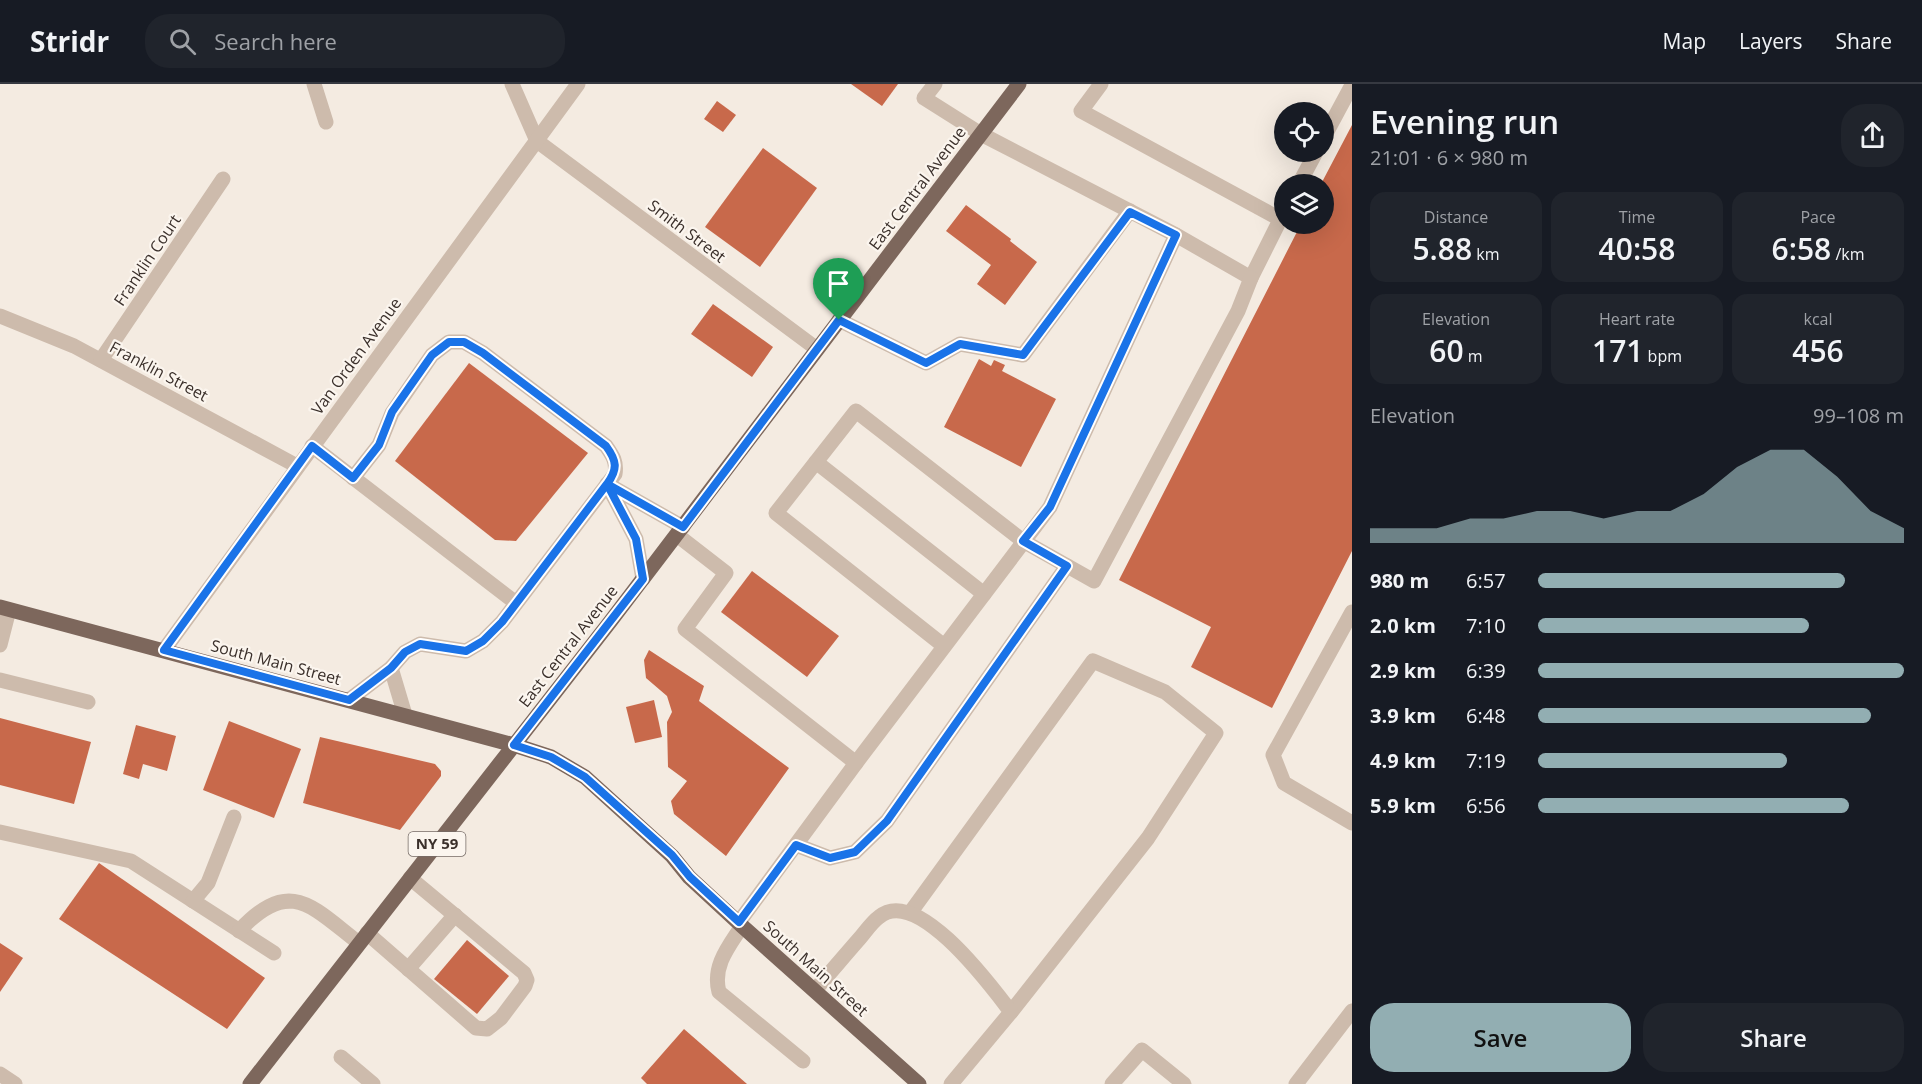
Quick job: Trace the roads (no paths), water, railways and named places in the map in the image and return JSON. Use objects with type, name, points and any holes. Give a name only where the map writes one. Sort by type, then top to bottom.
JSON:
[{"type":"main road","name":"East Central Avenue","points":[[250,1084],[680,531],[1019,84]]},
{"type":"main road","name":"South Main Street","points":[[4,608],[349,700],[551,757],[585,777],[672,855],[690,877],[741,924],[919,1084]]},
{"type":"street","points":[[314,84],[326,122]]},
{"type":"street","points":[[512,84],[537,141]]},
{"type":"street","name":"Van Orden Avenue","points":[[164,650],[578,84]]},
{"type":"street","points":[[935,84],[924,98],[981,134],[1176,235],[1251,278]]},
{"type":"street","points":[[1101,84],[1081,111],[1274,212]]},
{"type":"street","points":[[1334,119],[1352,85]]},
{"type":"street","name":"Smith Street","points":[[537,141],[817,349]]},
{"type":"street","name":"Franklin Court","points":[[101,360],[223,179]]},
{"type":"street","points":[[839,320],[926,363],[960,344],[1023,355],[1130,212]]},
{"type":"street","points":[[944,646],[776,513],[856,411],[1023,541],[1094,581],[1238,311],[1251,278],[1274,232]]},
{"type":"street","points":[[803,1061],[719,992],[716,983],[718,968],[741,924],[796,845],[1050,507],[1176,235]]},
{"type":"street","name":"Franklin Street","points":[[0,316],[74,346],[297,466]]},
{"type":"street","points":[[349,700],[391,668],[405,652],[420,644],[466,651],[483,641],[502,622],[615,474],[616,465],[613,455],[606,446],[483,353],[464,342],[449,342],[432,355],[392,412],[379,445],[353,478]]},
{"type":"street","points":[[312,446],[516,603]]},
{"type":"street","points":[[816,462],[984,594]]},
{"type":"street","points":[[607,484],[680,531],[726,573],[685,629],[856,763]]},
{"type":"street","points":[[607,484],[636,539],[643,579]]},
{"type":"street","points":[[796,845],[830,858],[855,852],[887,821],[1067,566]]},
{"type":"street","points":[[0,645],[4,608]]},
{"type":"street","points":[[1352,612],[1273,755],[1284,783],[1352,823]]},
{"type":"street","points":[[910,913],[1093,661],[1165,692],[1216,733],[1148,838],[1074,934],[951,1084]]},
{"type":"street","points":[[391,668],[405,716]]},
{"type":"street","points":[[0,680],[88,702]]},
{"type":"street","points":[[193,901],[208,883],[234,817]]},
{"type":"street","points":[[0,832],[131,861],[274,953]]},
{"type":"street","points":[[239,931],[253,916],[267,906],[287,899],[301,902],[363,938],[408,969],[476,1028],[487,1029],[501,1018],[525,986],[527,980],[524,973],[410,878]]},
{"type":"street","points":[[815,990],[880,915],[897,910],[910,913],[944,935],[978,969],[1011,1012]]},
{"type":"street","points":[[408,969],[455,915]]},
{"type":"street","points":[[1296,1084],[1352,1011]]},
{"type":"street","points":[[1112,1084],[1142,1050],[1184,1084]]},
{"type":"street","points":[[340,1057],[373,1084]]},
{"type":"street","points":[[0,1074],[15,1084]]}]
